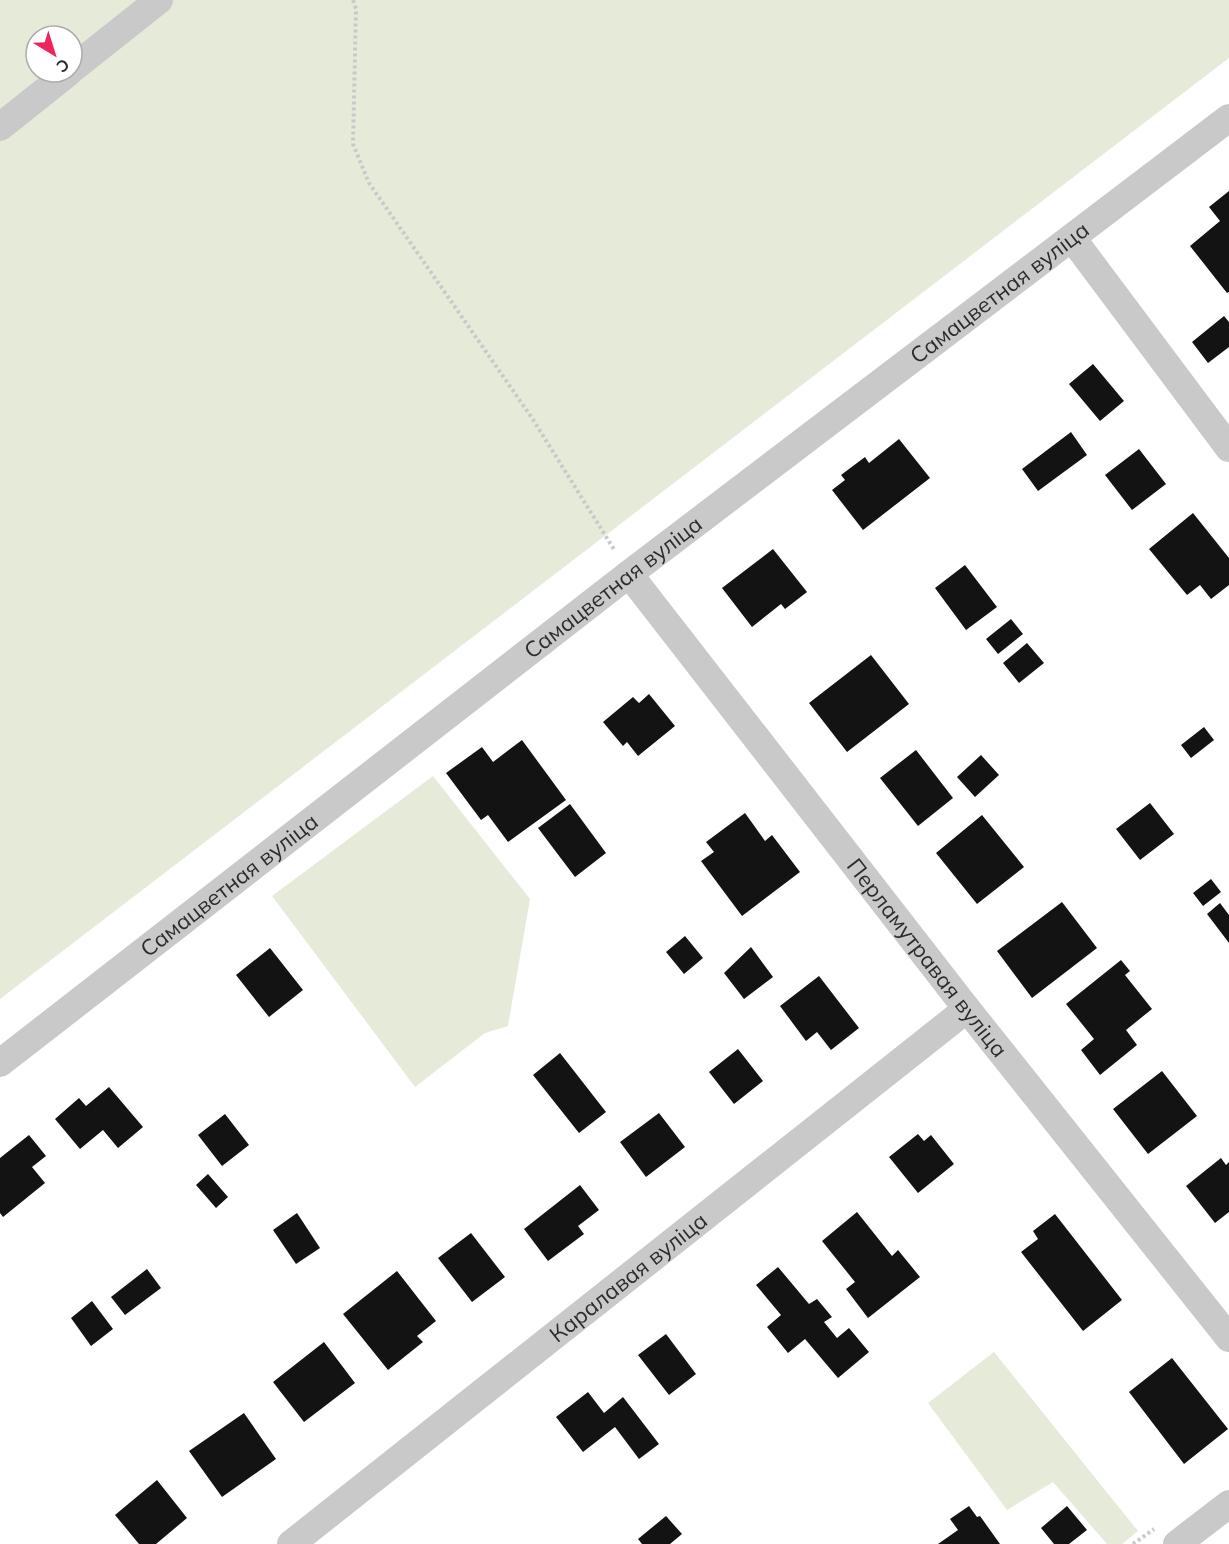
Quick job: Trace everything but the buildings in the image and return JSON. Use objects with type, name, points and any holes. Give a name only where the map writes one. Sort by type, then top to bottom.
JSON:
[{"type":"street","points":[[84,60],[159,0]]},
{"type":"street","points":[[0,127],[54,84]]},
{"type":"street","name":"Самацветная вуліца","points":[[0,1063],[629,574],[1229,118]]},
{"type":"street","points":[[1072,238],[1229,448]]},
{"type":"street","name":"Перламутравая вуліца","points":[[629,574],[967,1009],[1229,1338]]},
{"type":"street","name":"Каралавая вуліца","points":[[291,1544],[967,1009]]},
{"type":"street","points":[[1177,1544],[1229,1504]]},
{"type":"path","points":[[353,0],[356,9],[353,144],[369,183],[532,418],[629,574]]},
{"type":"green space","points":[[0,0],[1229,0],[1229,58],[0,999]]},
{"type":"green space","points":[[433,776],[530,899],[508,1026],[485,1033],[415,1087],[272,896]]},
{"type":"green space","points":[[994,1352],[1138,1531],[1122,1544],[1107,1544],[1053,1482],[1007,1510],[928,1403]]}]
